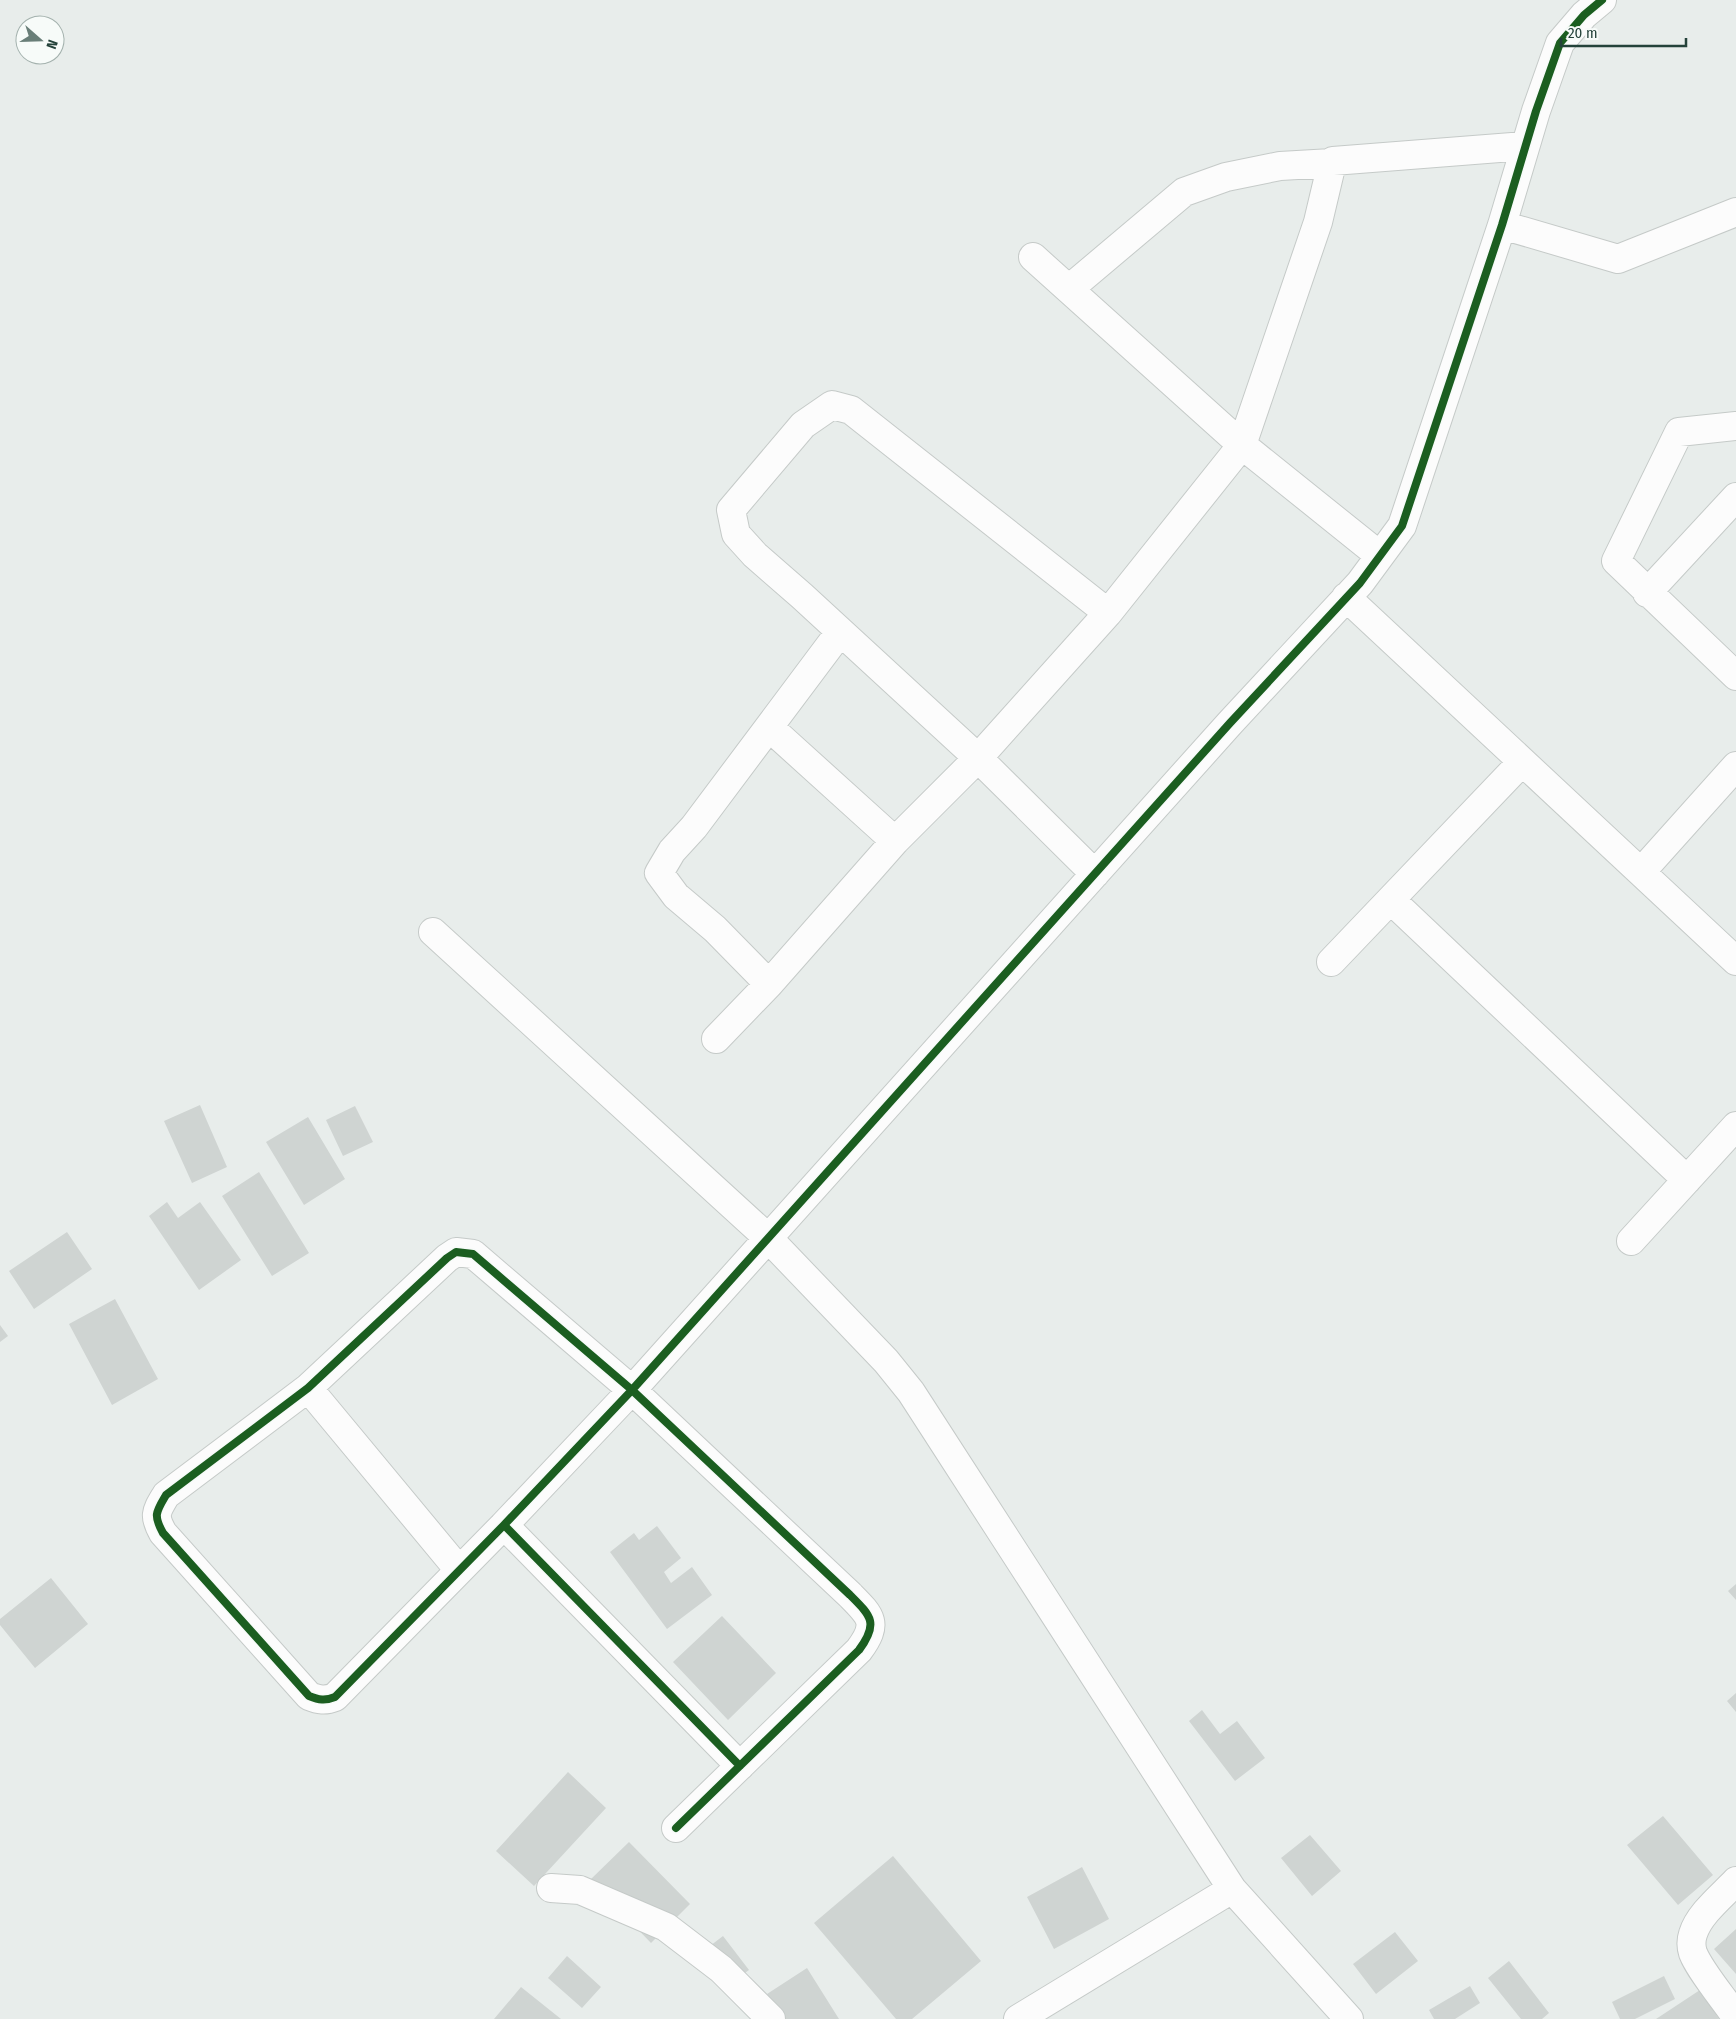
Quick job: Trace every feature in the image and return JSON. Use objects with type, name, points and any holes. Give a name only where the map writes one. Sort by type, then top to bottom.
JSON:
[{"type":"street","points":[[676,1828],[859,1650],[866,1640],[871,1619],[868,1613],[850,1595],[632,1390],[477,1258],[465,1252],[456,1252],[446,1258],[308,1388],[166,1495],[156,1511],[156,1520],[163,1534],[310,1696],[327,1700],[335,1697],[504,1525],[632,1390],[1095,874],[1360,583],[1402,526],[1560,43],[1584,15],[1602,0]]},
{"type":"street","points":[[1069,288],[1184,192],[1226,177],[1280,166],[1525,146]]},
{"type":"street","points":[[716,1039],[769,984],[895,841],[978,758],[1108,613],[1242,445],[1318,222],[1332,163]]},
{"type":"street","points":[[1502,225],[1618,259],[1736,212]]},
{"type":"street","points":[[1033,258],[1069,288],[1242,445],[1379,555]]},
{"type":"street","points":[[1095,874],[978,758],[755,555],[736,534],[731,510],[803,424],[832,406],[851,410],[1108,613]]},
{"type":"street","points":[[1736,426],[1679,432],[1616,561],[1736,676]]},
{"type":"street","points":[[1647,592],[1736,497]]},
{"type":"street","points":[[1346,597],[1736,961]]},
{"type":"street","points":[[769,984],[715,929],[676,896],[659,873],[672,851],[694,827],[840,632]]},
{"type":"street","points":[[769,727],[895,841]]},
{"type":"street","points":[[1331,962],[1522,762]]},
{"type":"street","points":[[1641,872],[1736,766]]},
{"type":"street","points":[[1391,900],[1687,1180]]},
{"type":"street","points":[[433,932],[768,1238],[886,1361],[911,1392],[1232,1888],[1349,2019]]},
{"type":"street","points":[[1631,1241],[1736,1126]]},
{"type":"street","points":[[308,1388],[459,1570]]},
{"type":"street","points":[[504,1525],[740,1766]]},
{"type":"street","points":[[1736,1880],[1704,1916],[1693,1933],[1691,1942],[1692,1952],[1698,1962],[1736,2016]]},
{"type":"street","points":[[551,1888],[580,1890],[666,1927],[721,1969],[771,2019]]},
{"type":"street","points":[[1018,2019],[1232,1888]]},
{"type":"building","points":[[200,1105],[227,1167],[192,1183],[164,1121]]},
{"type":"building","points":[[355,1106],[373,1142],[343,1156],[326,1120]]},
{"type":"building","points":[[308,1117],[345,1179],[304,1205],[266,1142]]},
{"type":"building","points":[[259,1172],[309,1253],[272,1276],[222,1196]]},
{"type":"building","points":[[167,1202],[178,1218],[200,1202],[241,1260],[199,1290],[149,1216]]},
{"type":"building","points":[[67,1232],[92,1269],[34,1309],[9,1271]]},
{"type":"building","points":[[115,1299],[158,1379],[112,1405],[69,1324]]},
{"type":"building","points":[[0,1325],[8,1336],[0,1342]]},
{"type":"building","points":[[657,1526],[681,1558],[664,1572],[671,1583],[692,1567],[712,1595],[667,1629],[610,1552],[634,1533],[639,1540]]},
{"type":"building","points":[[51,1578],[88,1624],[35,1668],[0,1625],[0,1619]]},
{"type":"building","points":[[1736,1584],[1736,1600],[1728,1591]]},
{"type":"building","points":[[722,1616],[776,1673],[728,1720],[673,1662]]},
{"type":"building","points":[[1736,1693],[1736,1712],[1727,1701]]},
{"type":"building","points":[[1202,1710],[1220,1734],[1237,1721],[1265,1758],[1235,1781],[1189,1721]]},
{"type":"building","points":[[568,1772],[606,1808],[534,1886],[496,1851]]},
{"type":"building","points":[[1663,1816],[1713,1875],[1678,1905],[1627,1845]]},
{"type":"building","points":[[1310,1835],[1341,1871],[1312,1896],[1281,1858]]},
{"type":"building","points":[[629,1842],[690,1904],[651,1943],[590,1880]]},
{"type":"building","points":[[893,1856],[981,1961],[912,2019],[896,2019],[814,1923]]},
{"type":"building","points":[[1082,1867],[1109,1919],[1054,1949],[1027,1897]]},
{"type":"building","points":[[1736,1929],[1736,1974],[1714,1949]]},
{"type":"building","points":[[1395,1932],[1418,1961],[1376,1994],[1353,1964]]},
{"type":"building","points":[[723,1936],[749,1970],[731,1983],[706,1949]]},
{"type":"building","points":[[567,1956],[601,1987],[582,2008],[548,1978]]},
{"type":"building","points":[[1509,1961],[1549,2013],[1542,2019],[1521,2019],[1488,1978]]},
{"type":"building","points":[[807,1968],[839,2019],[785,2019],[779,2010],[755,2006],[769,1997],[767,1994]]},
{"type":"building","points":[[1664,1976],[1675,1999],[1635,2019],[1620,2019],[1612,2002]]},
{"type":"building","points":[[1470,1986],[1480,2003],[1455,2019],[1434,2019],[1429,2010]]},
{"type":"building","points":[[521,1987],[561,2019],[494,2019]]},
{"type":"building","points":[[1700,1990],[1719,2019],[1656,2019]]},
{"type":"cycle path","points":[[504,1525],[632,1390],[1230,723],[1360,583],[1402,526],[1502,225],[1536,111],[1560,43],[1584,15],[1602,0]]},
{"type":"cycle path","points":[[676,1828],[859,1650],[869,1633],[870,1620],[850,1595],[632,1390],[473,1254],[456,1252],[447,1258],[308,1388],[166,1495],[157,1514],[163,1533],[309,1696],[322,1700],[335,1697],[504,1525],[740,1766]]}]
